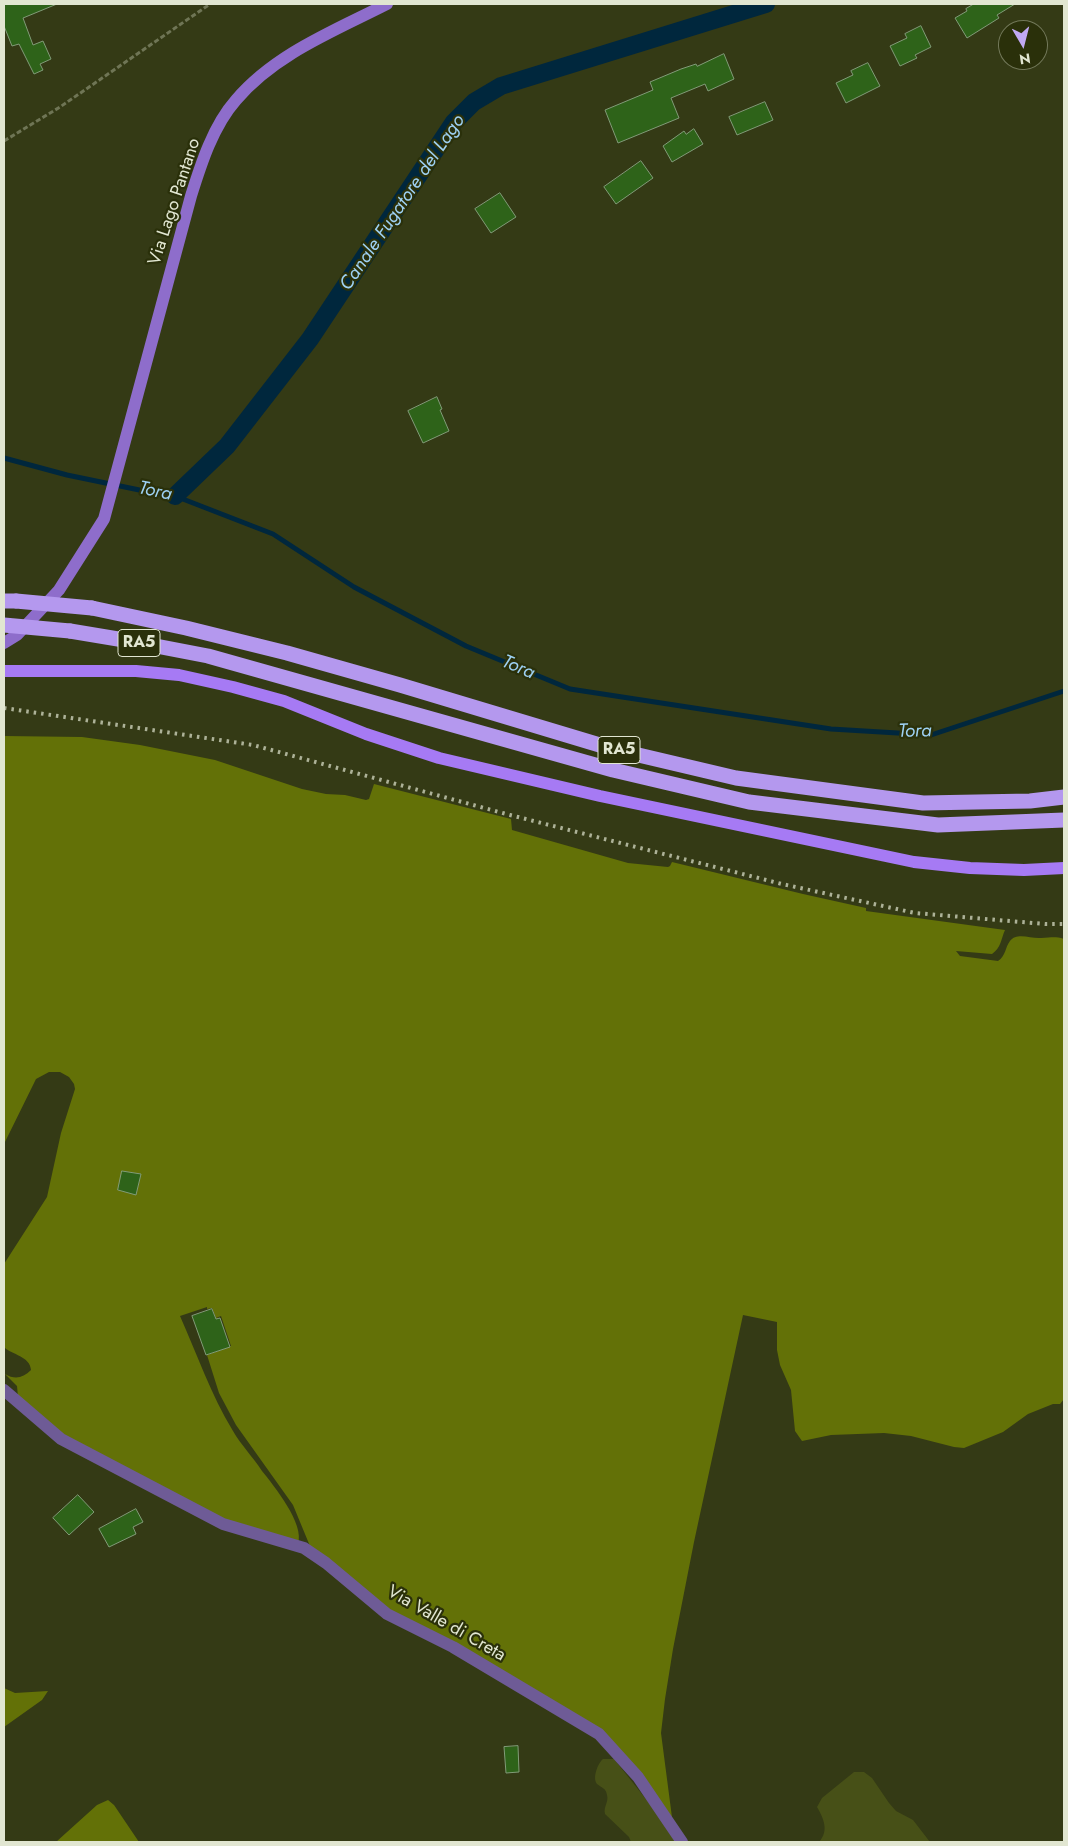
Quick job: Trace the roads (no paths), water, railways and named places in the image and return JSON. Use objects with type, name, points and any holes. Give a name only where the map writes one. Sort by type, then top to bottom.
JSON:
[{"type":"highway","name":"RA5","points":[[10,601],[92,608],[186,628],[287,653],[400,685],[613,749],[736,778],[923,803],[1030,801],[1064,797]]},
{"type":"highway","name":"RA5","points":[[4,625],[130,641],[208,656],[613,770],[749,802],[938,825],[1064,820]]},
{"type":"main road","points":[[4,671],[136,671],[179,675],[284,701],[391,743],[439,758],[610,798],[914,862],[1006,870],[1064,868]]},
{"type":"street","name":"Via Lago Pantano","points":[[4,643],[17,635],[59,590],[104,519],[191,196],[206,154],[222,120],[235,100],[253,82],[284,57],[387,4]]},
{"type":"street","name":"Via Valle di Creta","points":[[4,1390],[61,1439],[223,1524],[304,1548],[326,1563],[388,1614],[452,1648],[599,1734],[638,1777],[682,1842]]},
{"type":"waterway","name":"Canale Fugatore del Lago","points":[[175,496],[227,446],[310,339],[454,122],[474,102],[501,86],[766,4]]},
{"type":"waterway","name":"Tora","points":[[4,458],[67,475],[175,496],[273,534],[354,587],[466,646],[570,689],[831,729],[931,735],[1064,691]]},
{"type":"railway","points":[[4,708],[253,745],[510,815],[782,884],[915,913],[1064,924]]}]
